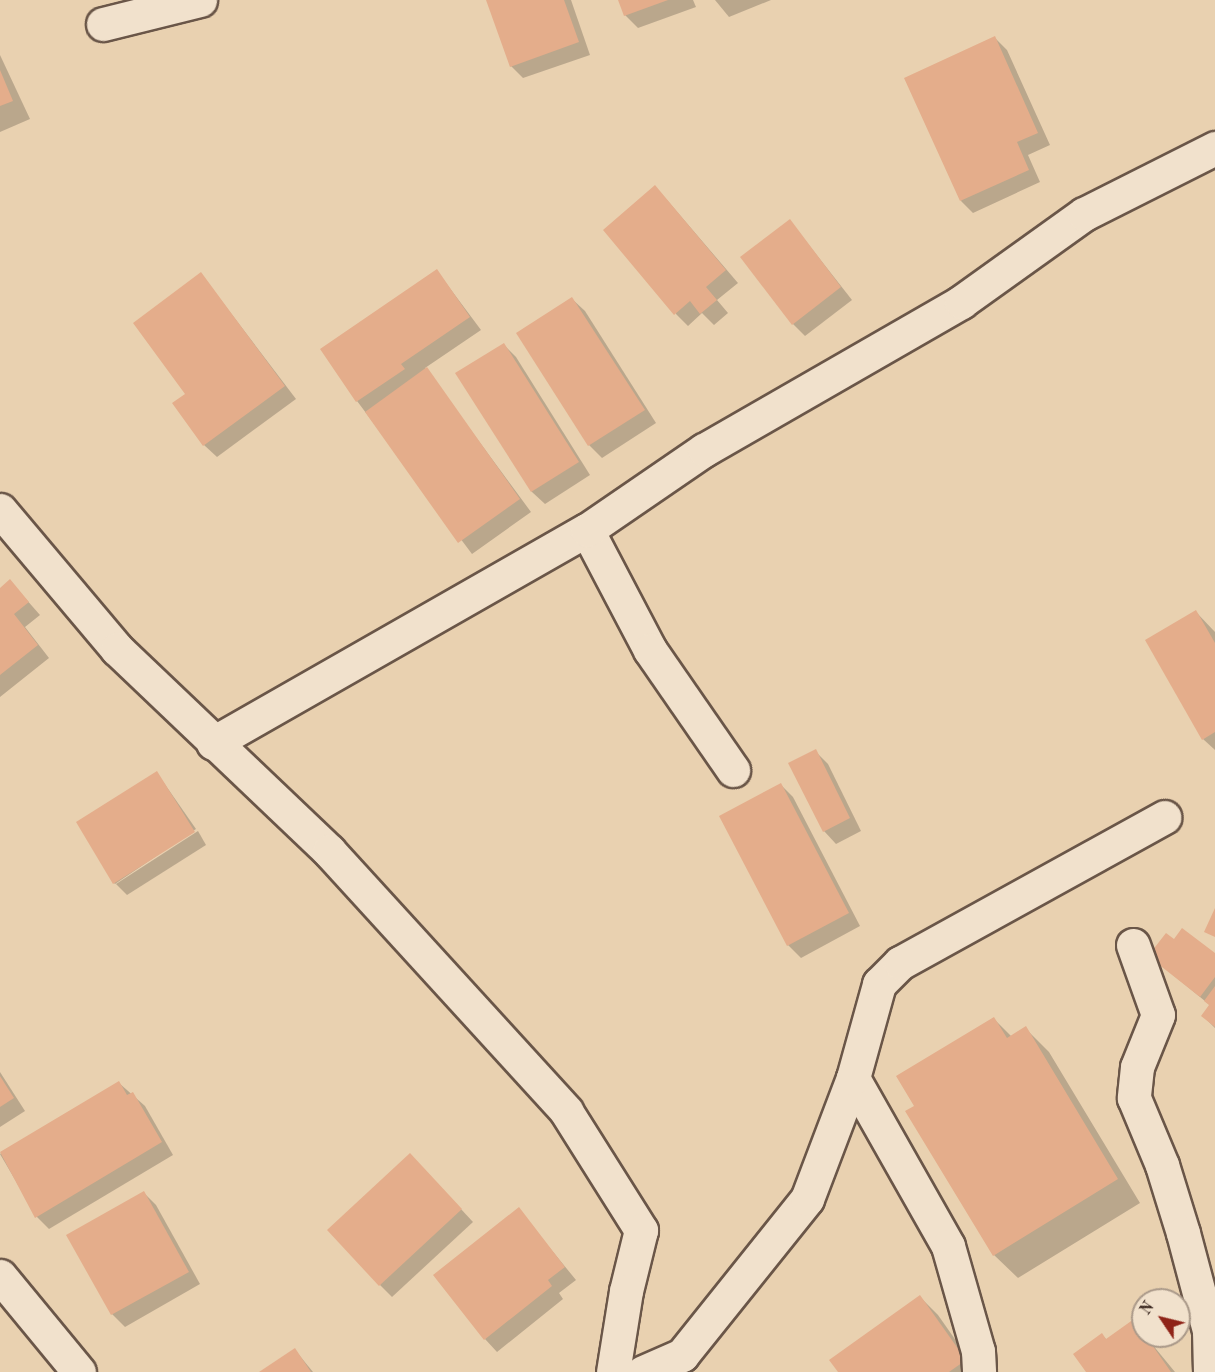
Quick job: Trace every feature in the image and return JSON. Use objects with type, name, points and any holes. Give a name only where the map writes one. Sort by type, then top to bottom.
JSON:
[{"type":"street","points":[[103,24],[200,0]]},
{"type":"street","points":[[213,742],[587,530],[704,450],[962,302],[1084,214],[1215,148]]},
{"type":"street","points":[[0,510],[117,649],[329,851],[566,1111],[640,1230],[626,1290],[613,1372]]},
{"type":"street","points":[[587,530],[650,650],[733,770]]},
{"type":"street","points":[[643,1372],[682,1355],[807,1199],[853,1078],[879,984],[900,963],[1164,817]]},
{"type":"street","points":[[1132,945],[1158,1015],[1137,1067],[1134,1098],[1162,1165],[1209,1331],[1209,1372]]},
{"type":"street","points":[[853,1078],[948,1246],[978,1351],[979,1372]]},
{"type":"street","points":[[0,1276],[79,1372]]},
{"type":"building","points":[[486,0],[564,0],[579,42],[510,67]]},
{"type":"building","points":[[618,0],[668,0],[624,16]]},
{"type":"building","points":[[995,36],[1038,133],[1017,142],[1029,170],[960,201],[904,78]]},
{"type":"building","points":[[0,70],[13,101],[0,106]]},
{"type":"building","points":[[655,185],[726,270],[706,287],[717,300],[700,314],[690,301],[674,315],[603,230]]},
{"type":"building","points":[[790,219],[841,287],[792,325],[740,257]]},
{"type":"building","points":[[437,269],[470,317],[401,364],[405,369],[356,402],[320,349]]},
{"type":"building","points":[[201,272],[285,386],[203,446],[172,403],[185,394],[133,323]]},
{"type":"building","points":[[572,297],[645,410],[588,446],[516,333]]},
{"type":"building","points":[[504,343],[579,462],[531,492],[455,373]]},
{"type":"building","points":[[427,367],[520,499],[458,543],[365,412]]},
{"type":"building","points":[[10,579],[29,602],[14,614],[38,645],[0,675],[0,588]]},
{"type":"building","points":[[1196,610],[1215,643],[1215,732],[1202,740],[1145,640]]},
{"type":"building","points":[[816,749],[850,818],[823,832],[788,763]]},
{"type":"building","points":[[157,771],[195,832],[113,884],[76,822]]},
{"type":"building","points":[[781,783],[849,913],[787,946],[719,816]]},
{"type":"building","points":[[1215,908],[1215,937],[1204,932]]},
{"type":"building","points":[[1182,928],[1215,953],[1215,977],[1200,997],[1148,956],[1166,933],[1174,939]]},
{"type":"building","points":[[1215,986],[1215,1027],[1201,1016],[1209,1005],[1204,1001]]},
{"type":"building","points":[[994,1017],[1007,1038],[1026,1026],[1118,1179],[993,1256],[905,1111],[914,1106],[896,1076]]},
{"type":"building","points":[[0,1076],[14,1098],[0,1107]]},
{"type":"building","points":[[119,1081],[127,1095],[133,1092],[162,1142],[35,1218],[0,1152]]},
{"type":"building","points":[[410,1153],[462,1209],[379,1286],[327,1230]]},
{"type":"building","points":[[144,1191],[189,1272],[111,1315],[66,1235]]},
{"type":"building","points":[[519,1207],[565,1267],[548,1280],[552,1286],[484,1340],[433,1275]]},
{"type":"building","points":[[920,1295],[966,1360],[949,1372],[838,1372],[829,1360]]},
{"type":"building","points":[[1131,1321],[1131,1348],[1154,1348],[1171,1372],[1086,1372],[1073,1354],[1102,1333],[1106,1339]]},
{"type":"building","points":[[295,1348],[311,1372],[259,1372]]}]
